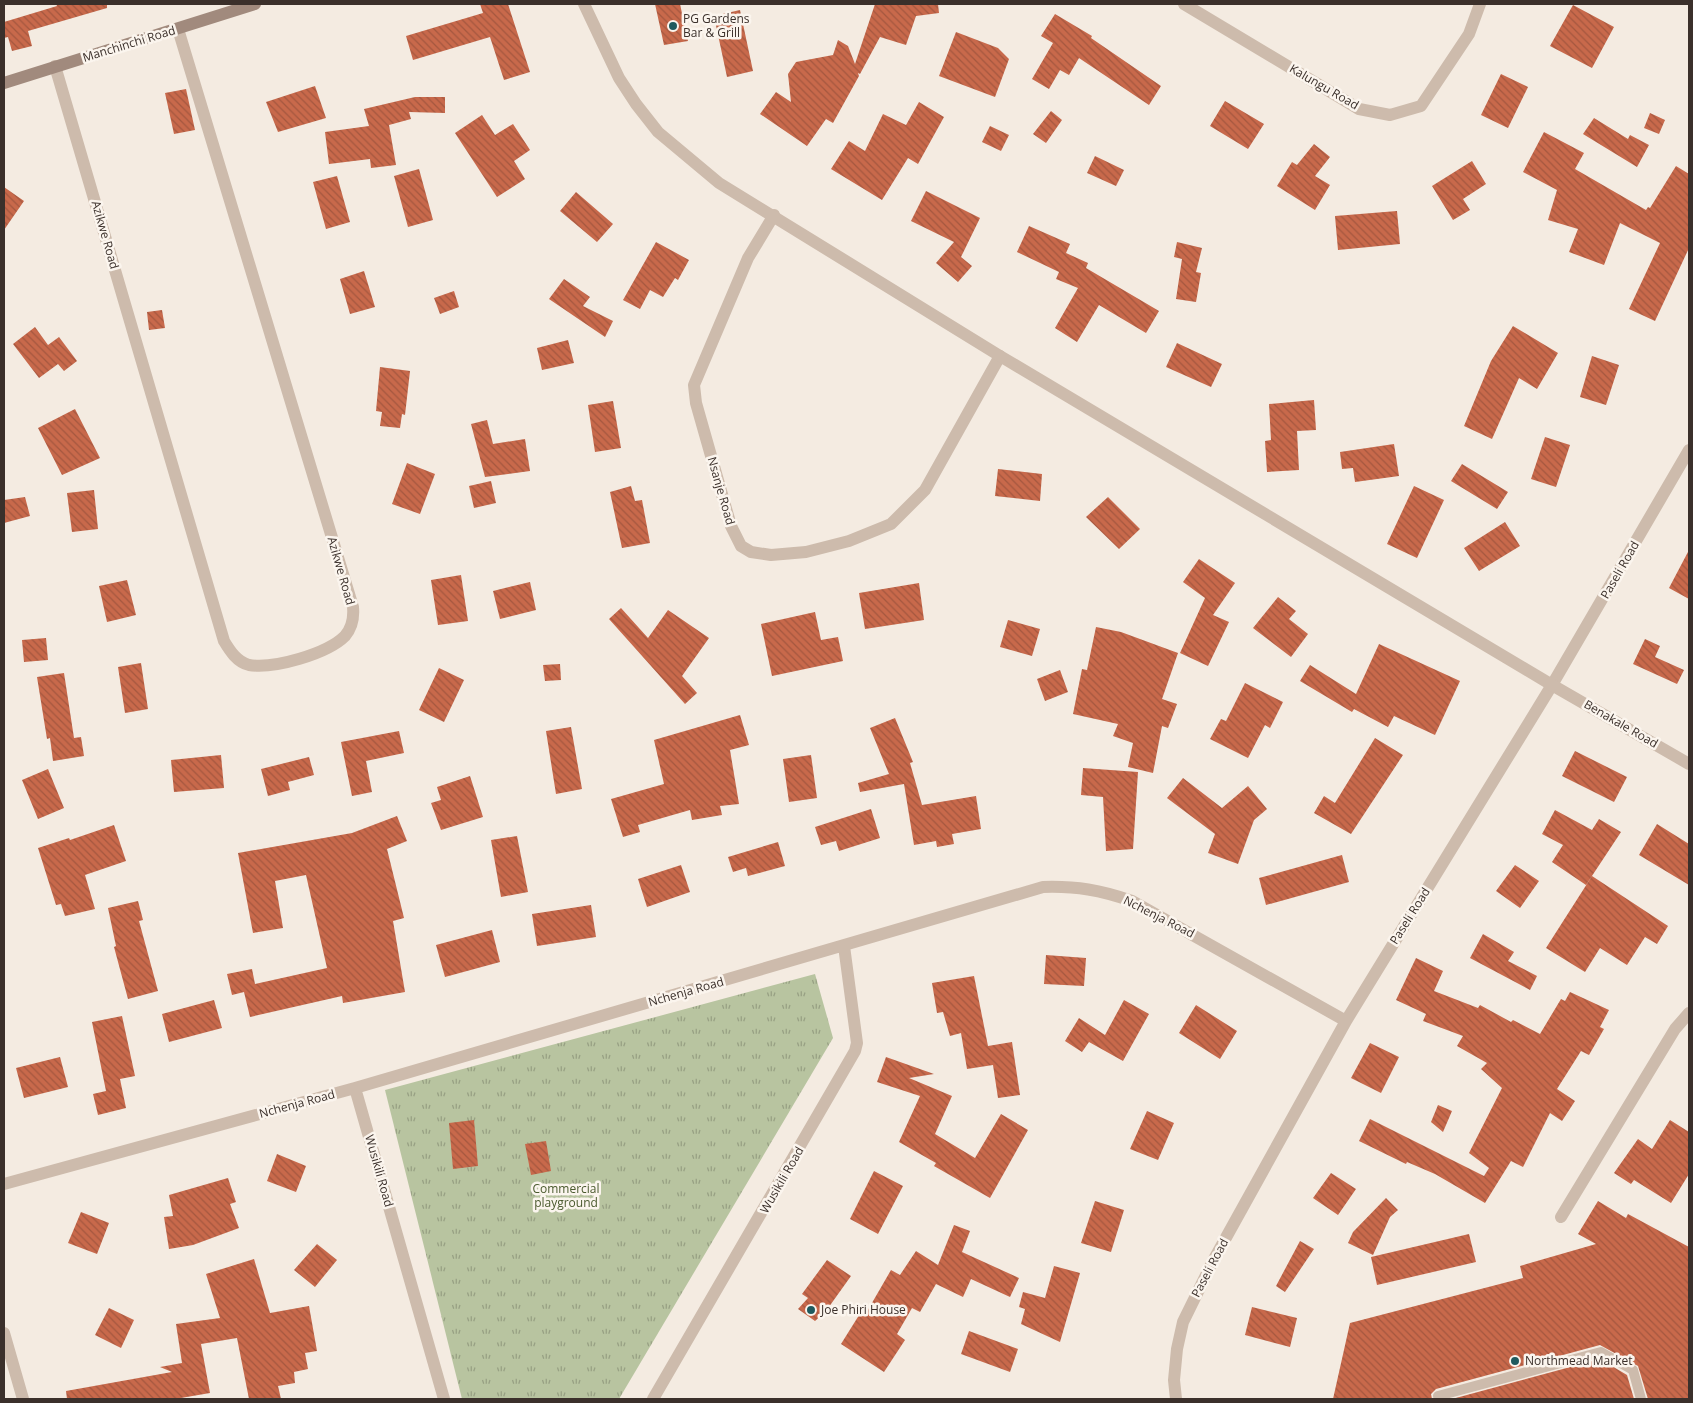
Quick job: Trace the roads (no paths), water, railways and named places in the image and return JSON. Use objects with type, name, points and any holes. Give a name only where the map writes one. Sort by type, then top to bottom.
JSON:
[{"type":"main road","name":"Manchinchi Road","points":[[4,84],[55,66],[255,4]]},
{"type":"street","name":"Benakale Road","points":[[584,4],[619,78],[658,132],[719,183],[774,215],[1000,356],[1552,685],[1689,764]]},
{"type":"street","name":"Kalungu Road","points":[[1184,4],[1359,109],[1390,115],[1421,106],[1469,34],[1480,4]]},
{"type":"street","name":"Azikwe Road","points":[[55,66],[224,641],[234,655],[248,664],[268,665],[293,661],[333,645],[345,636],[353,621],[353,607],[178,29]]},
{"type":"street","name":"Nsanje Road","points":[[774,215],[748,258],[694,385],[696,404],[731,526],[742,546],[751,552],[772,555],[806,552],[849,541],[890,524],[930,484],[1000,356]]},
{"type":"street","name":"Paseli Road","points":[[1176,1399],[1174,1380],[1177,1349],[1183,1322],[1194,1299],[1346,1021],[1552,685],[1689,450]]},
{"type":"street","name":"Nchenja Road","points":[[4,1184],[355,1088],[844,946],[1027,890],[1072,886],[1097,890],[1132,901],[1346,1021]]},
{"type":"street","name":"Wusikili Road","points":[[653,1399],[856,1051],[857,1043],[844,946]]},
{"type":"street","points":[[1561,1217],[1675,1029],[1689,1013]]},
{"type":"street","name":"Wusikili Road","points":[[355,1088],[444,1399]]},
{"type":"street","points":[[4,1333],[23,1399]]},
{"type":"lane","points":[[1439,1399],[1438,1396],[1601,1352],[1633,1370],[1642,1399]]},
{"type":"place","name":"PG Gardens Bar & Grill","points":[[673,26]]},
{"type":"place","name":"Joe Phiri House","points":[[811,1310]]},
{"type":"place","name":"Northmead Market","points":[[1515,1361]]},
{"type":"park label","name":"Commercial playground","points":[[566,1196]]}]
